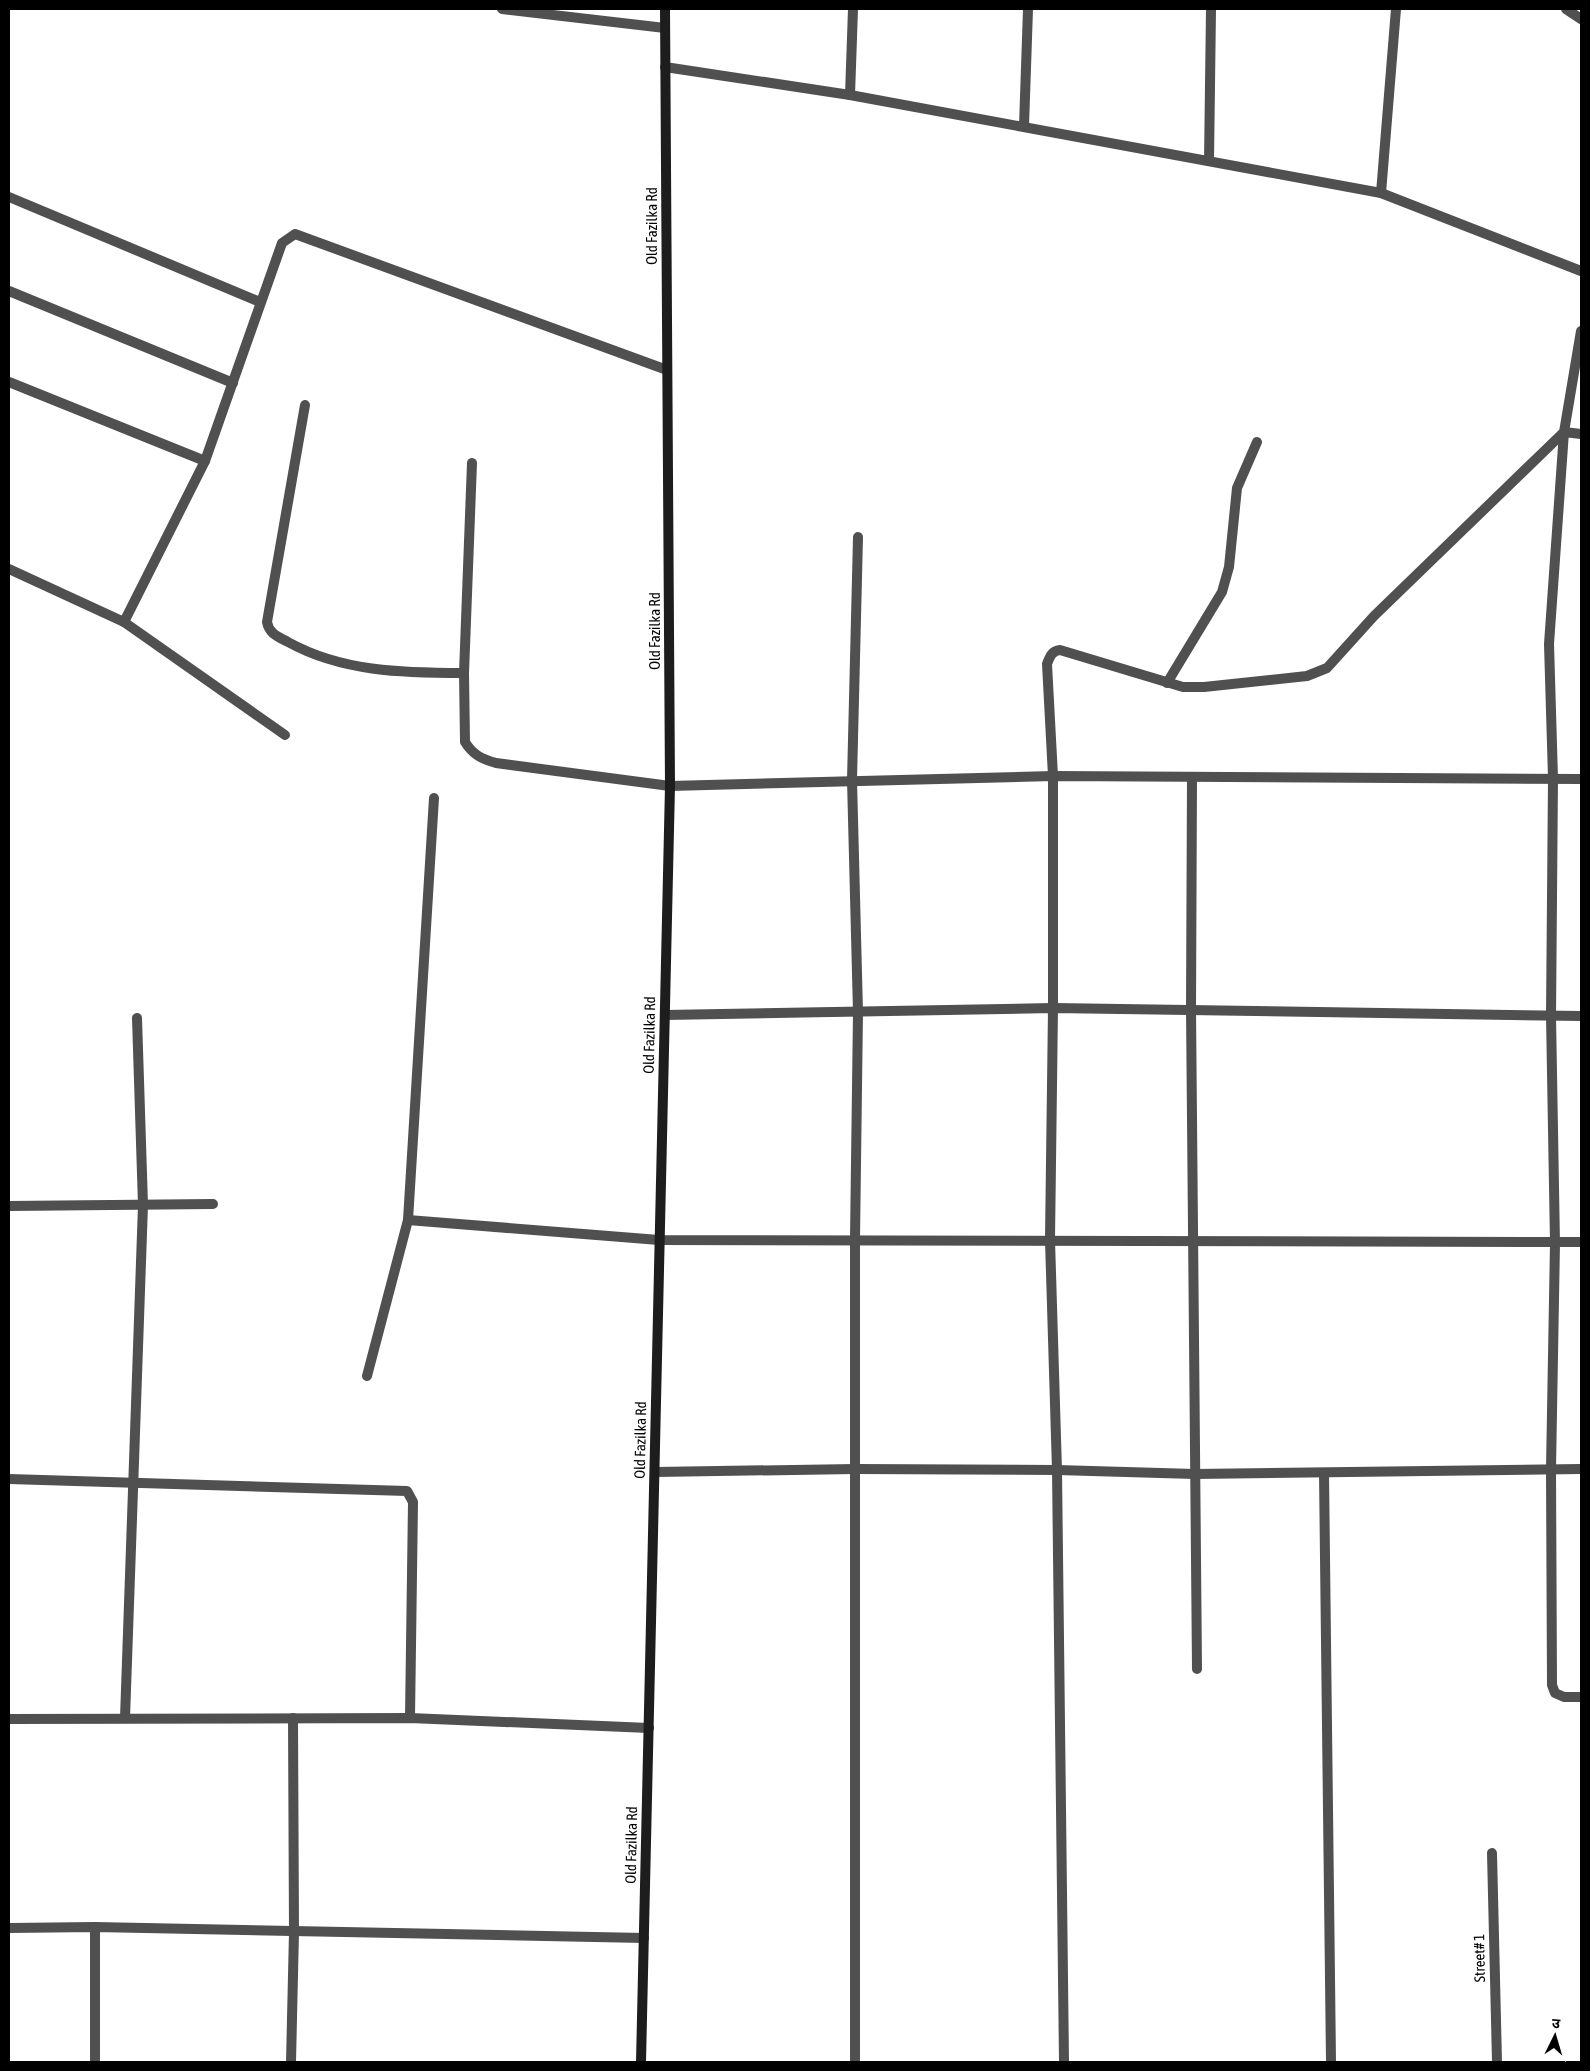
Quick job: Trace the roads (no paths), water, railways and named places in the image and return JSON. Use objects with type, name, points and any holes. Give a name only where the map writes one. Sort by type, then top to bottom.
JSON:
[{"type":"main road","name":"Old Fazilka Rd","points":[[641,2062],[670,786],[665,9]]},
{"type":"street","points":[[502,9],[665,28]]},
{"type":"street","points":[[850,95],[854,9]]},
{"type":"street","points":[[1024,126],[1028,9]]},
{"type":"street","points":[[1209,161],[1210,9]]},
{"type":"street","points":[[1381,193],[1396,9]]},
{"type":"street","points":[[1566,9],[1581,18]]},
{"type":"street","points":[[665,67],[850,95],[1381,193],[1581,271]]},
{"type":"street","points":[[9,197],[260,302]]},
{"type":"street","points":[[124,622],[204,461],[282,243],[290,236],[296,234],[667,370]]},
{"type":"street","points":[[9,291],[233,384]]},
{"type":"street","points":[[1581,331],[1564,432],[1550,644],[1553,778],[1551,1016],[1555,1243],[1551,1469],[1552,1685],[1555,1693],[1564,1697],[1581,1697]]},
{"type":"street","points":[[9,382],[204,461]]},
{"type":"street","points":[[305,405],[267,622],[268,628],[272,634],[308,653],[339,663],[399,672],[464,673]]},
{"type":"street","points":[[1564,432],[1581,434]]},
{"type":"street","points":[[1064,2062],[1057,1470],[1050,1240],[1053,1008],[1052,776],[1047,664],[1055,651],[1060,650],[1167,683],[1204,687],[1307,676],[1327,668],[1374,616],[1564,432]]},
{"type":"street","points":[[1167,683],[1222,592],[1228,567],[1237,488],[1257,442]]},
{"type":"street","points":[[472,462],[464,673],[465,742],[471,752],[496,763],[670,786],[1052,776],[1581,779]]},
{"type":"street","points":[[855,2062],[855,1239],[858,1012],[852,780],[858,537]]},
{"type":"street","points":[[9,569],[124,622],[285,735]]},
{"type":"street","points":[[1192,777],[1191,1009],[1196,1669]]},
{"type":"street","points":[[367,1376],[408,1220],[434,798]]},
{"type":"street","points":[[665,1015],[1053,1008],[1581,1016]]},
{"type":"street","points":[[126,1718],[135,1483],[142,1205],[137,1018]]},
{"type":"street","points":[[9,1206],[213,1204]]},
{"type":"street","points":[[408,1220],[659,1240],[1581,1242]]},
{"type":"street","points":[[655,1472],[855,1469],[1057,1470],[1194,1474],[1581,1469]]},
{"type":"street","points":[[1324,1473],[1331,2062]]},
{"type":"street","points":[[9,1479],[407,1491],[413,1502],[410,1718]]},
{"type":"street","points":[[291,2062],[294,1932],[294,1718]]},
{"type":"street","points":[[9,1719],[410,1718],[649,1728]]},
{"type":"street","name":"Street# 1","points":[[1492,1853],[1497,2062]]},
{"type":"street","points":[[95,1927],[95,2062]]},
{"type":"street","points":[[9,1928],[95,1927],[644,1938]]}]
